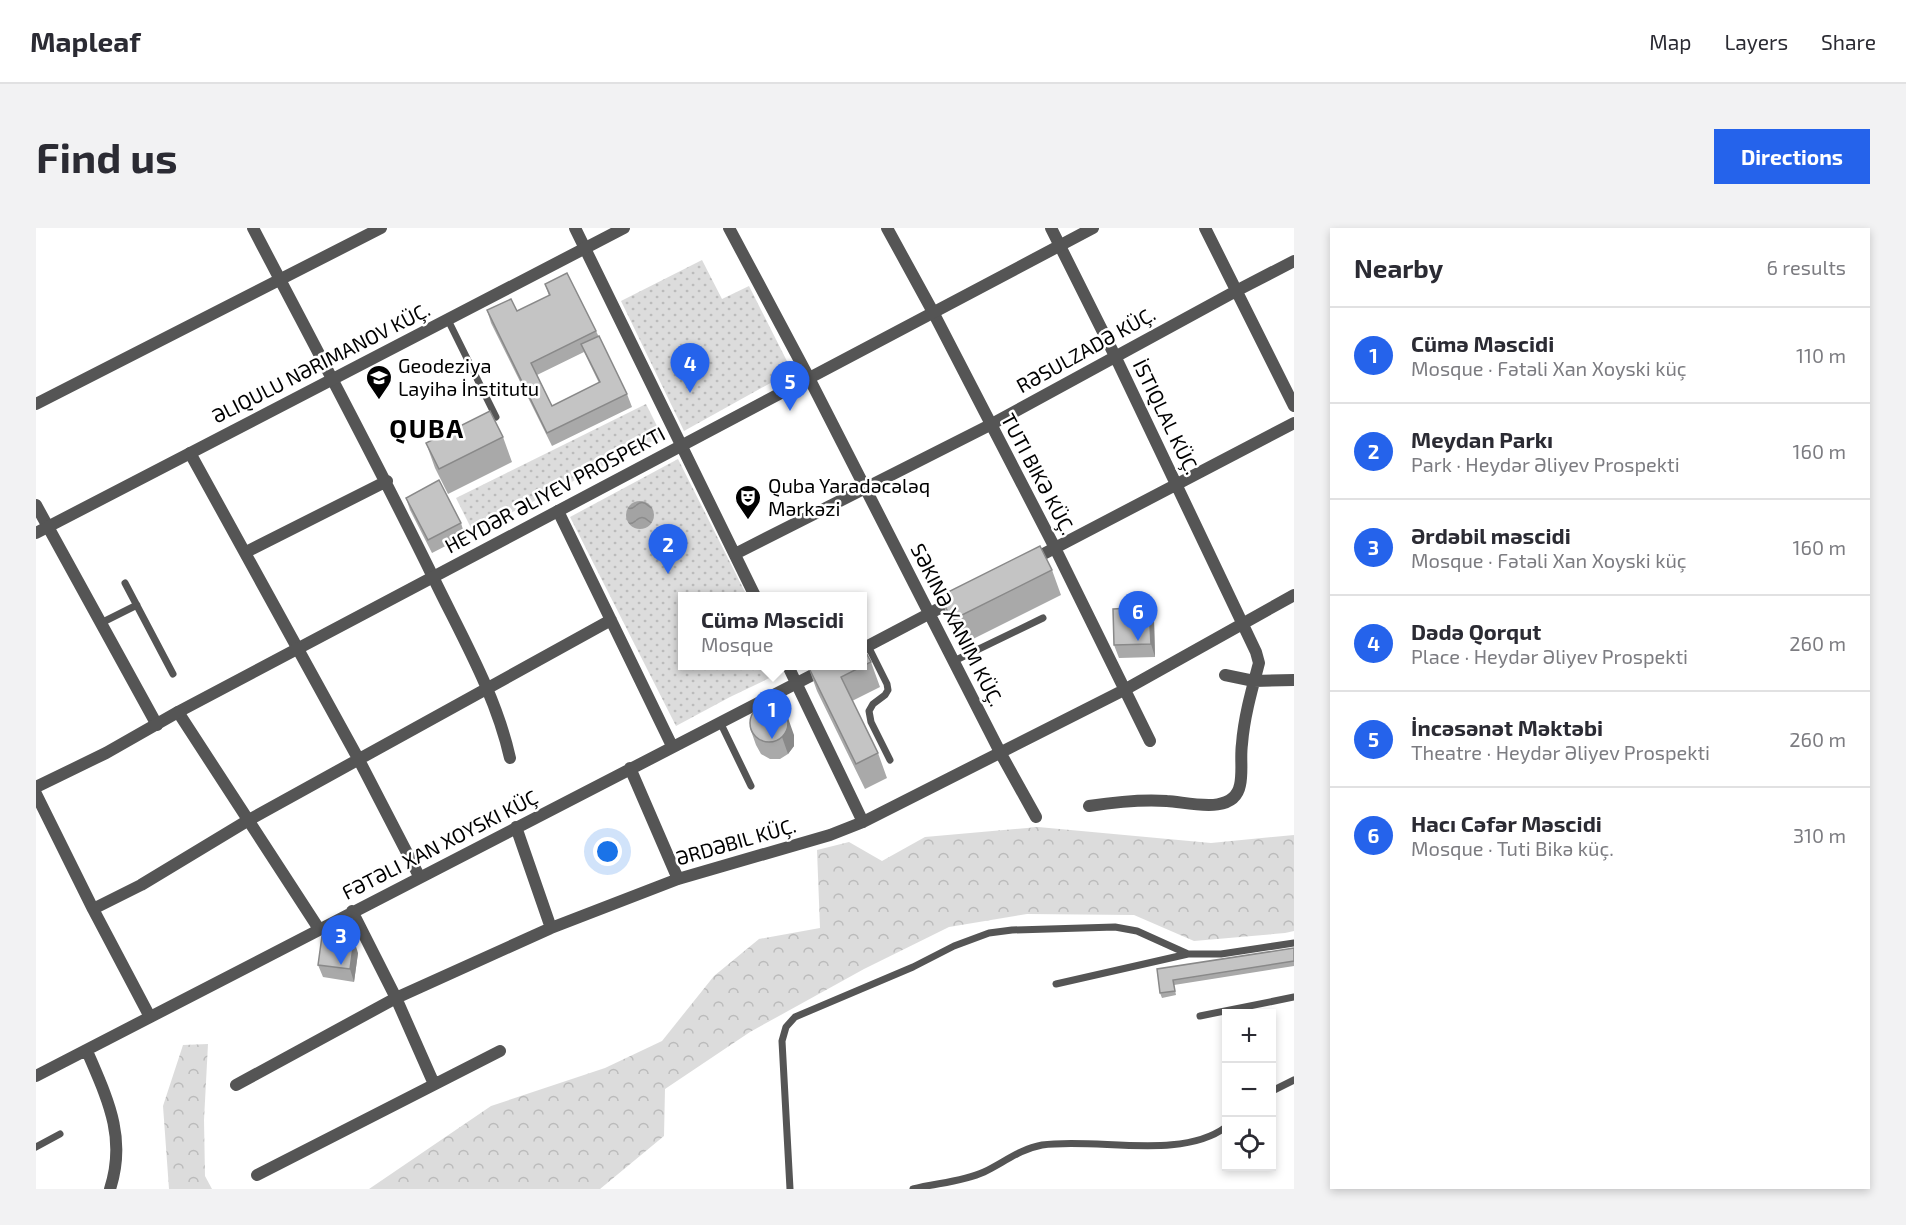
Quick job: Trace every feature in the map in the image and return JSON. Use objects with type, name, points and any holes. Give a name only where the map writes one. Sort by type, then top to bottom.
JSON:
[{"type":"street","points":[[253,228],[387,481],[487,688],[504,731],[510,758]]},
{"type":"street","points":[[36,404],[381,228]]},
{"type":"street","points":[[575,228],[753,592]]},
{"type":"street","name":"ƏLIQULU NƏRIMANOV KÜÇ.","points":[[36,533],[624,228]]},
{"type":"street","name":"SƏKINƏ XANIM KÜÇ.","points":[[729,228],[1036,817]]},
{"type":"street","name":"TUTI BIKƏ KÜÇ.","points":[[887,228],[1055,548],[1150,741]]},
{"type":"street","name":"İSTIQLAL KÜÇ.","points":[[1051,228],[1115,356],[1242,625]]},
{"type":"street","name":"HEYDƏR ƏLIYEV PROSPEKTI","points":[[36,787],[106,753],[178,712],[1093,228]]},
{"type":"street","points":[[1205,228],[1294,406]]},
{"type":"street","name":"RƏSULZADƏ KÜÇ.","points":[[735,554],[990,425],[1294,261]]},
{"type":"street","points":[[1023,564],[1294,423]]},
{"type":"street","points":[[190,453],[359,760],[419,876]]},
{"type":"street","points":[[246,552],[387,481]]},
{"type":"street","points":[[36,505],[157,725]]},
{"type":"street","points":[[558,511],[672,746]]},
{"type":"street","points":[[867,646],[972,591]]},
{"type":"street","name":"ƏRDƏBIL KÜÇ.","points":[[236,1085],[396,998],[550,928],[678,879],[830,835],[863,822],[1126,689],[1294,595]]},
{"type":"street","points":[[93,909],[141,885],[247,821],[611,620]]},
{"type":"street","points":[[1089,806],[1167,801],[1204,806],[1234,798],[1240,787],[1242,742],[1259,663],[1242,625]]},
{"type":"street","points":[[790,670],[863,822]]},
{"type":"street","name":"FƏTƏLI XAN XOYSKI KÜÇ","points":[[36,1076],[419,876],[822,670]]},
{"type":"street","points":[[1225,675],[1254,681],[1294,680]]},
{"type":"street","points":[[178,712],[319,930]]},
{"type":"street","points":[[630,768],[678,879]]},
{"type":"street","points":[[36,794],[150,1017]]},
{"type":"street","points":[[516,828],[550,928]]},
{"type":"street","points":[[352,911],[396,998],[434,1084]]},
{"type":"street","points":[[87,1050],[107,1098],[117,1134],[117,1151],[110,1189]]},
{"type":"street","points":[[257,1175],[500,1051]]},
{"type":"lane","points":[[448,320],[496,417]]},
{"type":"lane","points":[[125,582],[173,674]]},
{"type":"lane","points":[[101,623],[137,605]]},
{"type":"lane","points":[[954,661],[1043,618]]},
{"type":"lane","points":[[867,650],[887,684],[888,690],[870,707],[869,716],[890,760]]},
{"type":"lane","points":[[720,722],[751,786]]},
{"type":"lane","points":[[790,1189],[782,1041],[786,1026],[795,1017],[913,967],[954,946],[989,933],[1012,930],[1114,927],[1137,931],[1188,954]]},
{"type":"lane","points":[[1056,984],[1188,954],[1221,954],[1294,943]]},
{"type":"lane","points":[[1200,1016],[1294,997]]},
{"type":"lane","points":[[1276,1089],[1294,1080]]},
{"type":"lane","points":[[913,1189],[983,1173],[1016,1154],[1041,1145],[1165,1145],[1197,1141],[1222,1130]]},
{"type":"lane","points":[[36,1147],[60,1134]]},
{"type":"green space","points":[[702,260],[722,299],[749,286],[792,371],[684,431],[621,301]]},
{"type":"green space","points":[[646,404],[662,436],[473,532],[456,498]]},
{"type":"green space","points":[[678,459],[745,592],[678,592],[678,670],[781,670],[782,672],[676,726],[570,517]]},
{"type":"green space","points":[[1038,827],[1211,843],[1294,835],[1294,931],[1194,941],[1134,915],[1027,914],[949,927],[864,969],[750,1032],[665,1089],[664,1136],[600,1189],[369,1189],[491,1106],[605,1068],[662,1041],[714,976],[759,939],[820,928],[817,850],[849,842],[882,861],[925,837]]},
{"type":"green space","points":[[208,1044],[204,1120],[205,1176],[212,1189],[169,1189],[163,1106],[183,1045]]},
{"type":"water","points":[[640,501],[650,505],[654,515],[650,525],[640,529],[630,525],[626,515],[630,505]]},
{"type":"building","points":[[567,273],[596,331],[531,363],[552,406],[600,382],[581,344],[599,336],[627,394],[547,433],[487,310],[511,299],[517,311],[550,295],[545,284]]},
{"type":"building","points":[[490,411],[503,437],[439,469],[426,443]]},
{"type":"building","points":[[439,480],[461,523],[428,540],[406,498]]},
{"type":"building","points":[[1040,546],[1052,570],[952,620],[940,596]]},
{"type":"building","points":[[1149,607],[1151,644],[1114,645],[1113,609]]},
{"type":"building","points":[[810,670],[855,670],[841,677],[878,753],[856,764]]},
{"type":"building","points":[[769,704],[776,705],[782,710],[787,716],[787,730],[782,736],[776,741],[769,742],[762,741],[756,736],[751,730],[750,723],[751,716],[756,710],[762,705]]},
{"type":"building","points":[[322,936],[354,940],[350,969],[318,965]]},
{"type":"building","points":[[1294,948],[1294,961],[1173,980],[1175,991],[1160,993],[1157,969]]},
{"type":"place","name":"Dədə Qorqut","points":[[690,393]]},
{"type":"place","name":"Geodeziya Layihə İnstitutu","points":[[379,401]]},
{"type":"place","name":"İncəsənət Məktəbi","points":[[790,411]]},
{"type":"place","name":"Quba Yaradəcələq Mərkəzi","points":[[748,521]]},
{"type":"place","name":"Meydan Parkı","points":[[668,574]]},
{"type":"place","name":"Hacı Cəfər Məscidi","points":[[1138,641]]},
{"type":"place","name":"Cümə Məscidi","points":[[772,739]]},
{"type":"place","name":"Ərdəbil məscidi","points":[[341,965]]},
{"type":"district","name":"QUBA","points":[[427,429]]}]
